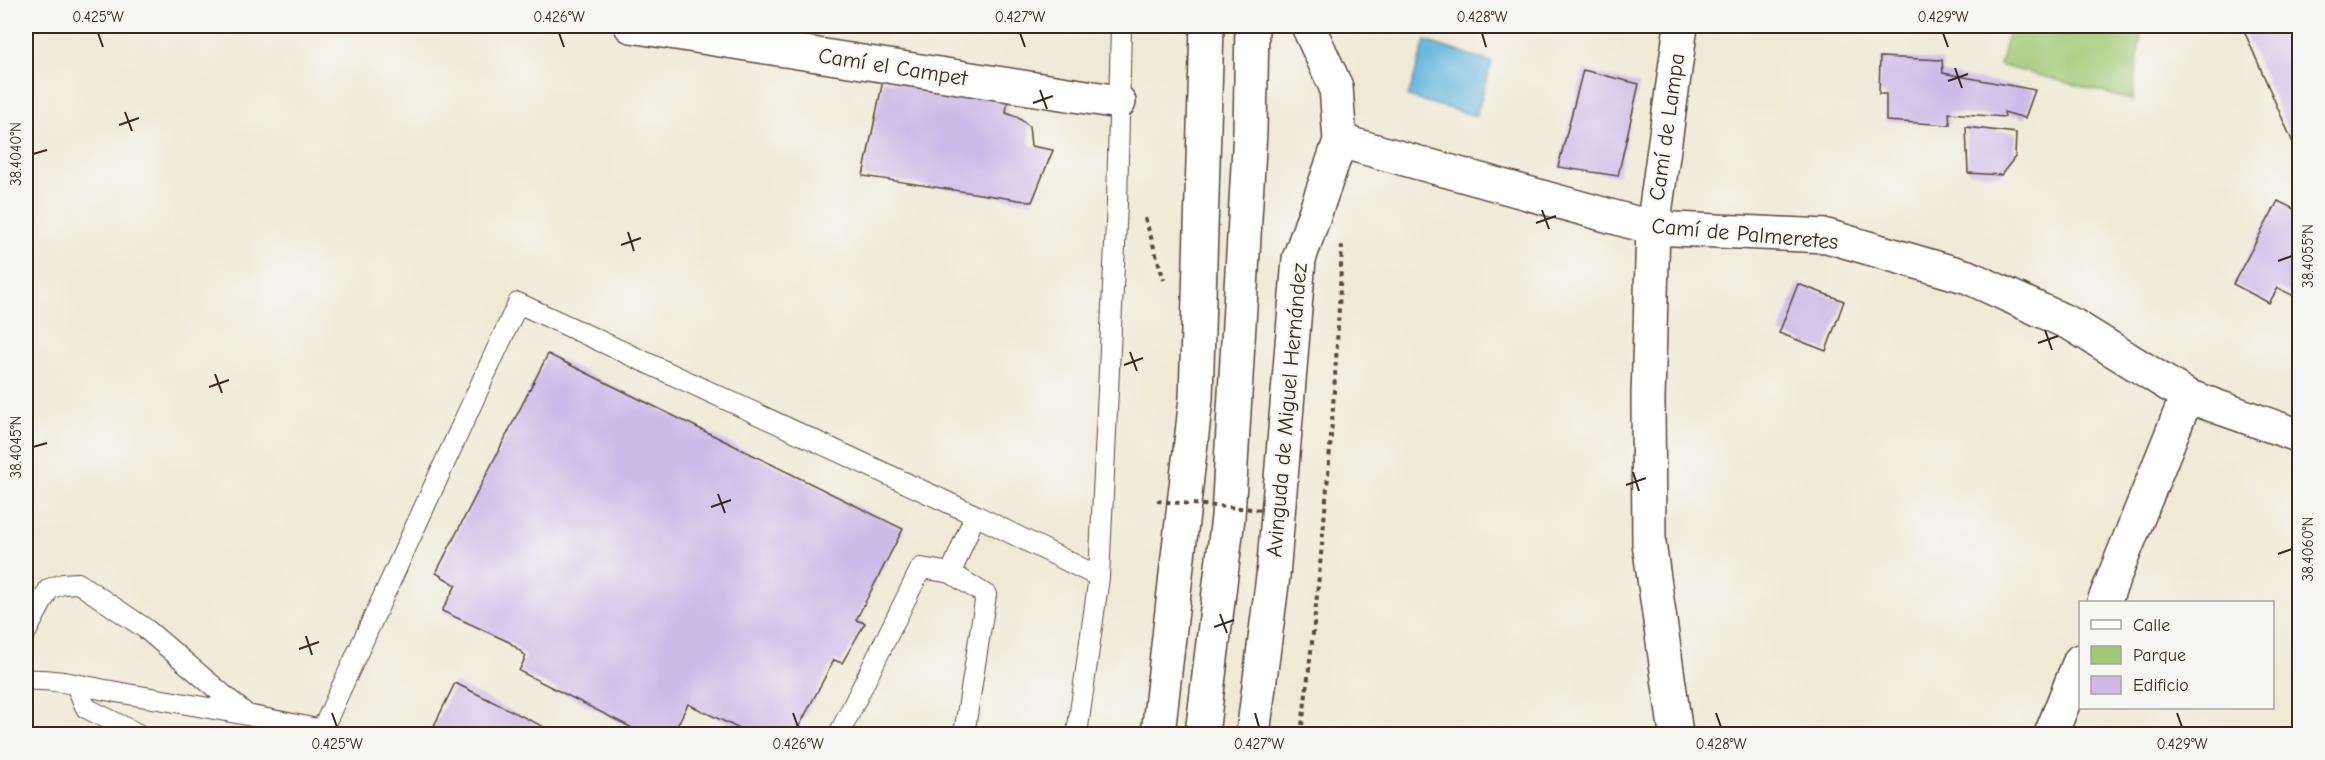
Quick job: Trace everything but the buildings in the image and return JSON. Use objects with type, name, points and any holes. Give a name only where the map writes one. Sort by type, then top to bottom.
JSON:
[{"type":"street","name":"Camí el Campet","points":[[631,26],[1119,102]]},
{"type":"street","points":[[1158,735],[1196,398],[1207,26]]},
{"type":"street","points":[[1202,735],[1228,517],[1250,131],[1252,26]]},
{"type":"street","name":"Avinguda de Miguel Hernández","points":[[1253,735],[1273,576],[1299,259],[1340,141],[1335,87],[1308,26]]},
{"type":"street","name":"Camí de Lampa","points":[[1676,735],[1649,543],[1648,398],[1653,228],[1681,26]]},
{"type":"street","name":"Camí de Palmeretes","points":[[1340,141],[1653,228],[1827,236],[1968,277],[2073,325],[2187,396],[2300,436]]},
{"type":"street","points":[[2105,601],[2187,396]]},
{"type":"street","points":[[2051,735],[2079,664]]},
{"type":"lane","points":[[1077,735],[1100,577],[1118,204],[1121,26]]},
{"type":"lane","points":[[26,680],[38,679],[246,714],[321,732],[518,303],[975,515],[1100,577]]},
{"type":"lane","points":[[951,573],[975,515]]},
{"type":"lane","points":[[839,735],[921,568],[951,573],[986,595],[964,735]]},
{"type":"lane","points":[[26,632],[49,589],[63,584],[78,583],[146,629],[246,714]]},
{"type":"lane","points":[[76,685],[86,708],[138,735]]},
{"type":"path","points":[[1301,735],[1312,647],[1336,379],[1342,236]]},
{"type":"path","points":[[1157,501],[1263,510]]},
{"type":"green space","points":[[2010,26],[2142,26],[2132,100],[2000,65]]},
{"type":"water","points":[[1425,41],[1492,62],[1476,116],[1408,97]]}]
